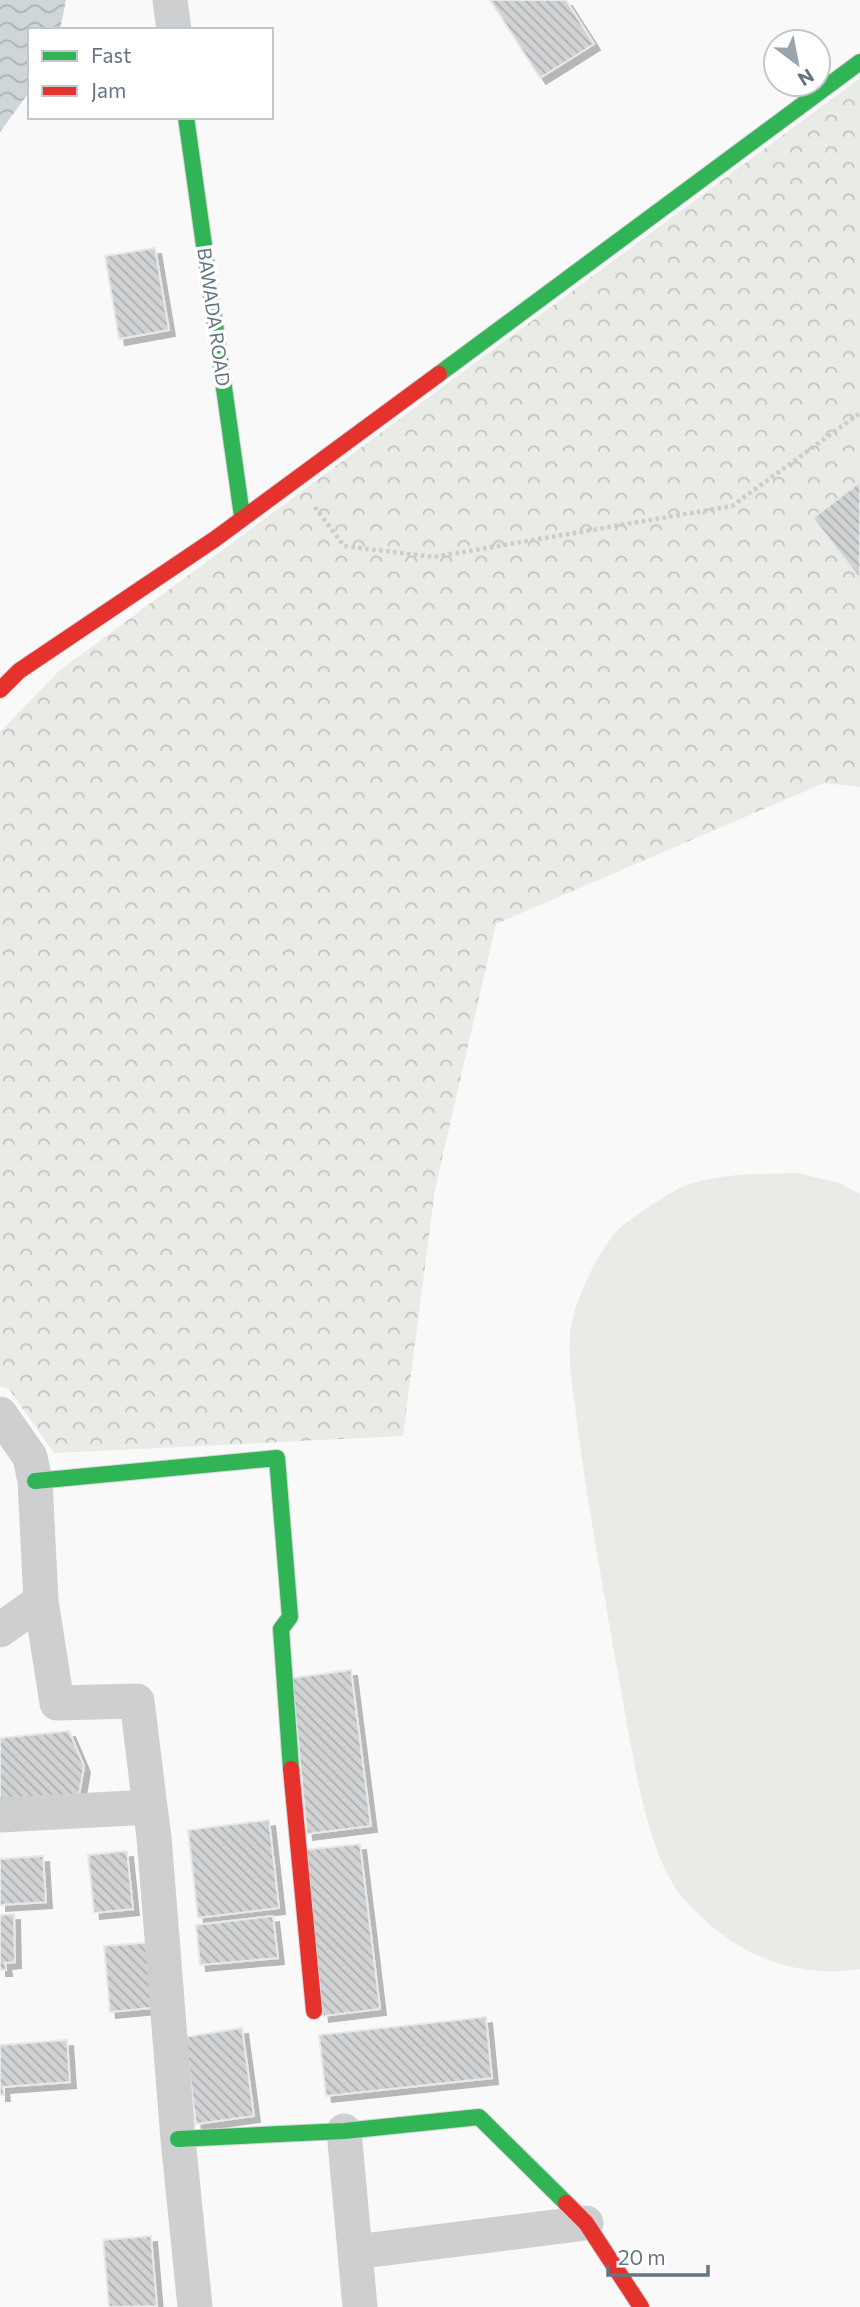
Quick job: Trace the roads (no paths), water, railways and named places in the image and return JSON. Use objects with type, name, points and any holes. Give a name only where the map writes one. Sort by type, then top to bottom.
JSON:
[{"type":"street","points":[[170,0],[174,28]]},
{"type":"street","points":[[0,690],[19,671],[215,539],[293,478],[860,62]]},
{"type":"street","name":"BAWADA ROAD","points":[[186,119],[242,516]]},
{"type":"street","points":[[0,1414],[30,1457],[35,1481],[41,1601],[57,1703],[137,1701],[155,1837],[178,2139],[195,2307]]},
{"type":"street","points":[[35,1481],[278,1458],[290,1617],[281,1629],[296,1829],[314,2011]]},
{"type":"street","points":[[0,1630],[41,1601]]},
{"type":"street","points":[[0,1815],[150,1807]]},
{"type":"street","points":[[178,2139],[344,2132],[479,2117],[586,2223],[641,2307]]},
{"type":"street","points":[[344,2132],[360,2307]]},
{"type":"street","points":[[355,2252],[586,2223]]},
{"type":"water","points":[[0,0],[66,0],[60,28],[28,28],[28,94],[0,132]]}]
